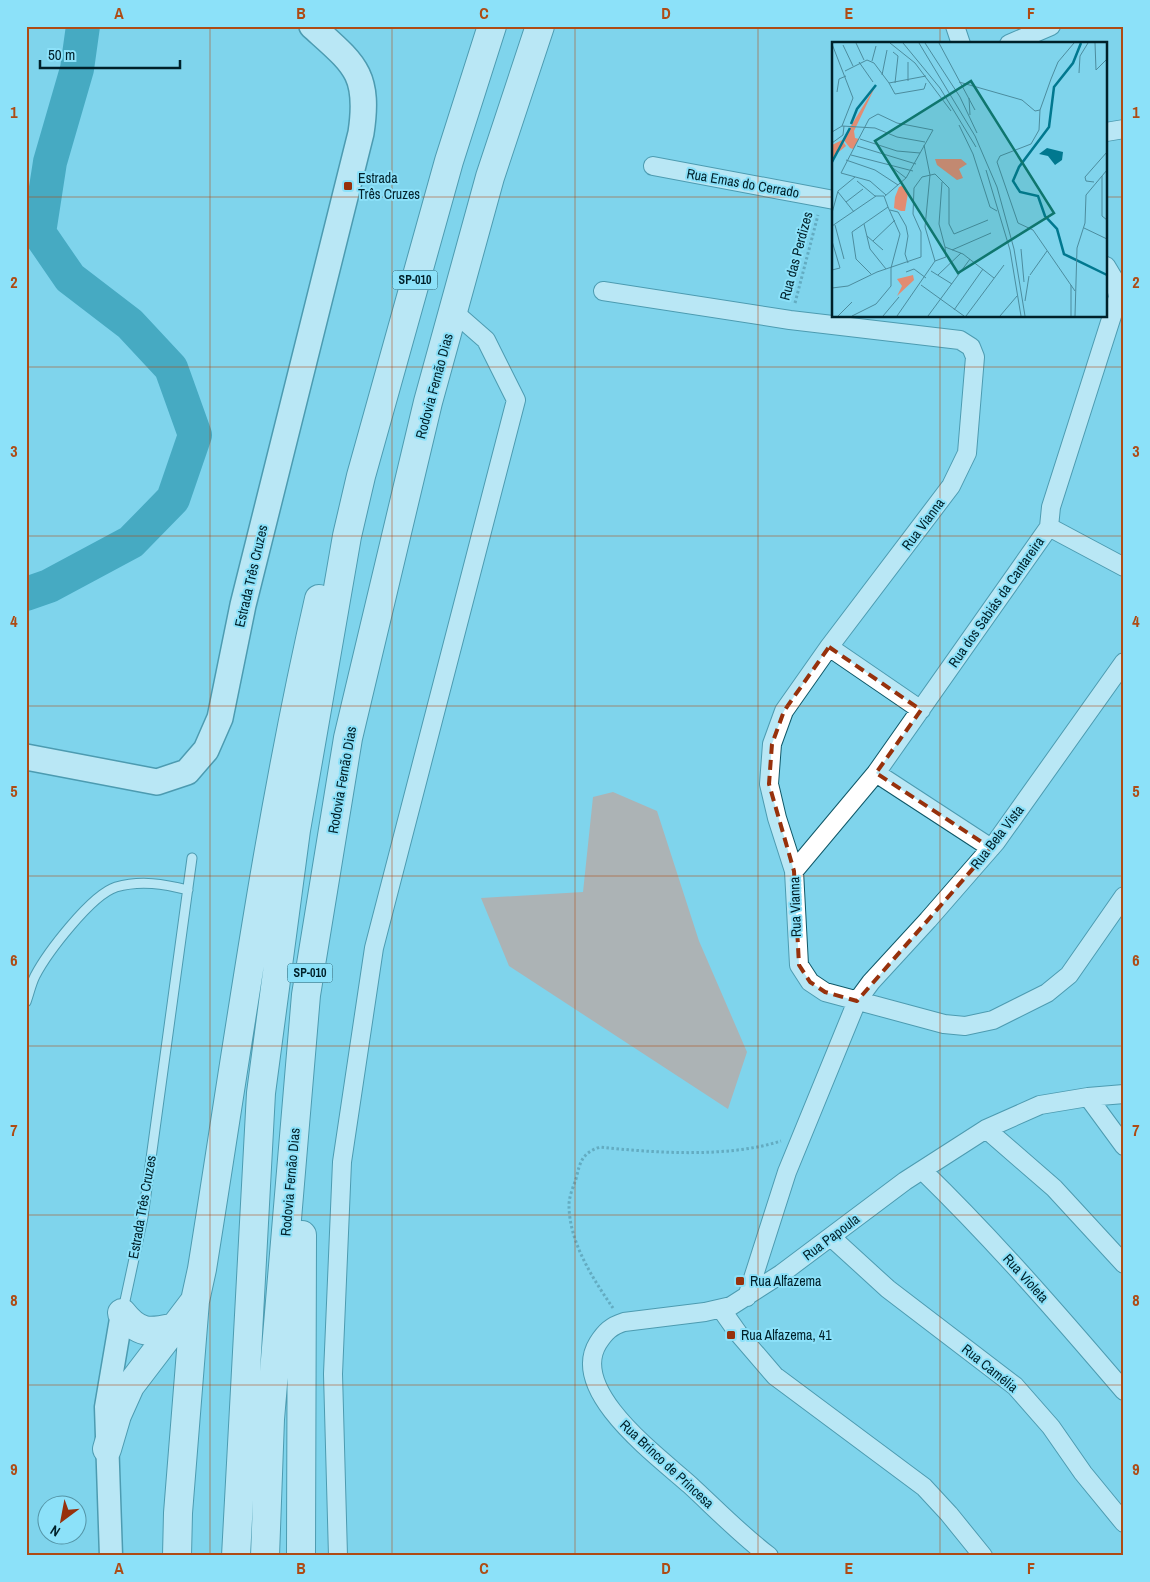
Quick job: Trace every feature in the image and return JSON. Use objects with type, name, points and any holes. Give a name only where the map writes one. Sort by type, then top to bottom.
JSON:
[{"type":"highway","name":"SP-010","points":[[236,1556],[261,1093],[296,830],[347,536],[361,476],[449,161],[492,26]]},
{"type":"highway","name":"Rodovia Fernão Dias","points":[[265,1556],[270,1419],[309,978],[348,738],[428,402],[490,177],[540,26]]},
{"type":"highway","points":[[177,1556],[178,1513],[195,1301],[202,1269],[242,1004],[282,769],[320,592],[347,536]]},
{"type":"highway","points":[[301,1556],[302,1259],[309,978]]},
{"type":"highway","points":[[106,1449],[117,1415],[130,1386],[195,1301]]},
{"type":"highway","points":[[122,1313],[131,1324],[140,1330],[154,1332],[177,1327]]},
{"type":"main road","name":"Estrada Três Cruzes","points":[[26,757],[157,782],[187,772],[206,750],[220,718],[246,595],[359,142],[365,107],[362,82],[350,61],[312,26]]},
{"type":"street","points":[[955,26],[960,42]]},
{"type":"street","points":[[1014,42],[1051,26]]},
{"type":"street","points":[[1108,132],[1124,128]]},
{"type":"street","name":"Rua Emas do Cerrado","points":[[653,166],[828,199]]},
{"type":"street","points":[[1108,270],[1115,282],[1118,297]]},
{"type":"street","name":"Rua dos Sabiás da Cantareira","points":[[794,871],[876,773],[1049,527],[1051,507],[1124,278]]},
{"type":"street","name":"Rua Vianna","points":[[603,291],[790,320],[960,340],[971,347],[975,357],[967,453],[961,470],[829,647],[784,711],[772,744],[769,784],[777,818],[794,871],[799,965],[810,982],[825,992],[944,1024],[965,1026],[993,1020],[1047,993],[1069,975],[1124,896]]},
{"type":"street","points":[[338,1556],[333,1374],[342,1162],[374,948],[516,400],[486,340],[454,312]]},
{"type":"street","points":[[1049,527],[1124,567]]},
{"type":"street","points":[[829,647],[921,710]]},
{"type":"street","name":"Rua Bela Vista","points":[[857,1001],[871,982],[991,848],[1124,662]]},
{"type":"street","points":[[876,773],[991,848]]},
{"type":"street","points":[[747,1297],[788,1172],[857,1001]]},
{"type":"street","name":"Rua Papoula","points":[[592,1355],[604,1334],[615,1325],[624,1322],[721,1309],[747,1297],[922,1170],[986,1128],[1040,1105],[1124,1094]]},
{"type":"street","points":[[1088,1098],[1124,1146]]},
{"type":"street","points":[[986,1128],[1054,1188],[1124,1264]]},
{"type":"street","name":"Rua Violeta","points":[[922,1170],[1007,1257],[1124,1391]]},
{"type":"street","name":"Rua Camélia","points":[[831,1237],[888,1289],[1015,1386],[1051,1427],[1093,1486],[1124,1523]]},
{"type":"street","points":[[721,1309],[738,1333],[779,1380],[924,1487],[955,1520],[983,1556]]},
{"type":"street","name":"Estrada Três Cruzes","points":[[111,1556],[106,1406],[122,1313]]},
{"type":"street","name":"Rua Brinco de Princesa","points":[[592,1355],[593,1375],[598,1388],[616,1415],[629,1430],[769,1556]]},
{"type":"lane","name":"Estrada Três Cruzes","points":[[122,1313],[143,1217],[192,858]]},
{"type":"lane","points":[[26,1002],[35,976],[76,919],[98,897],[114,888],[131,884],[160,883],[188,890]]},
{"type":"path","name":"Rua das Perdizes","points":[[790,320],[828,199]]},
{"type":"path","points":[[624,1322],[592,1278],[573,1229],[569,1204],[579,1164],[588,1151],[600,1147],[678,1153],[762,1147],[804,1133]]},
{"type":"highlighted area","points":[[829,647],[921,710],[876,773],[991,848],[857,1001],[825,992],[810,982],[799,965],[794,871],[769,784],[772,744],[784,711]]},
{"type":"shaded area","points":[[613,792],[657,811],[699,941],[747,1052],[728,1109],[509,966],[481,898],[583,892],[593,797]]},
{"type":"waterway","points":[[26,594],[49,586],[131,542],[173,499],[195,435],[171,368],[130,324],[70,278],[39,233],[50,162],[77,69],[83,26]]},
{"type":"place","name":"Estrada Três Cruzes","points":[[348,186]]},
{"type":"place","name":"Rua Alfazema","points":[[740,1281]]},
{"type":"place","name":"Rua Alfazema, 41","points":[[731,1335]]}]
